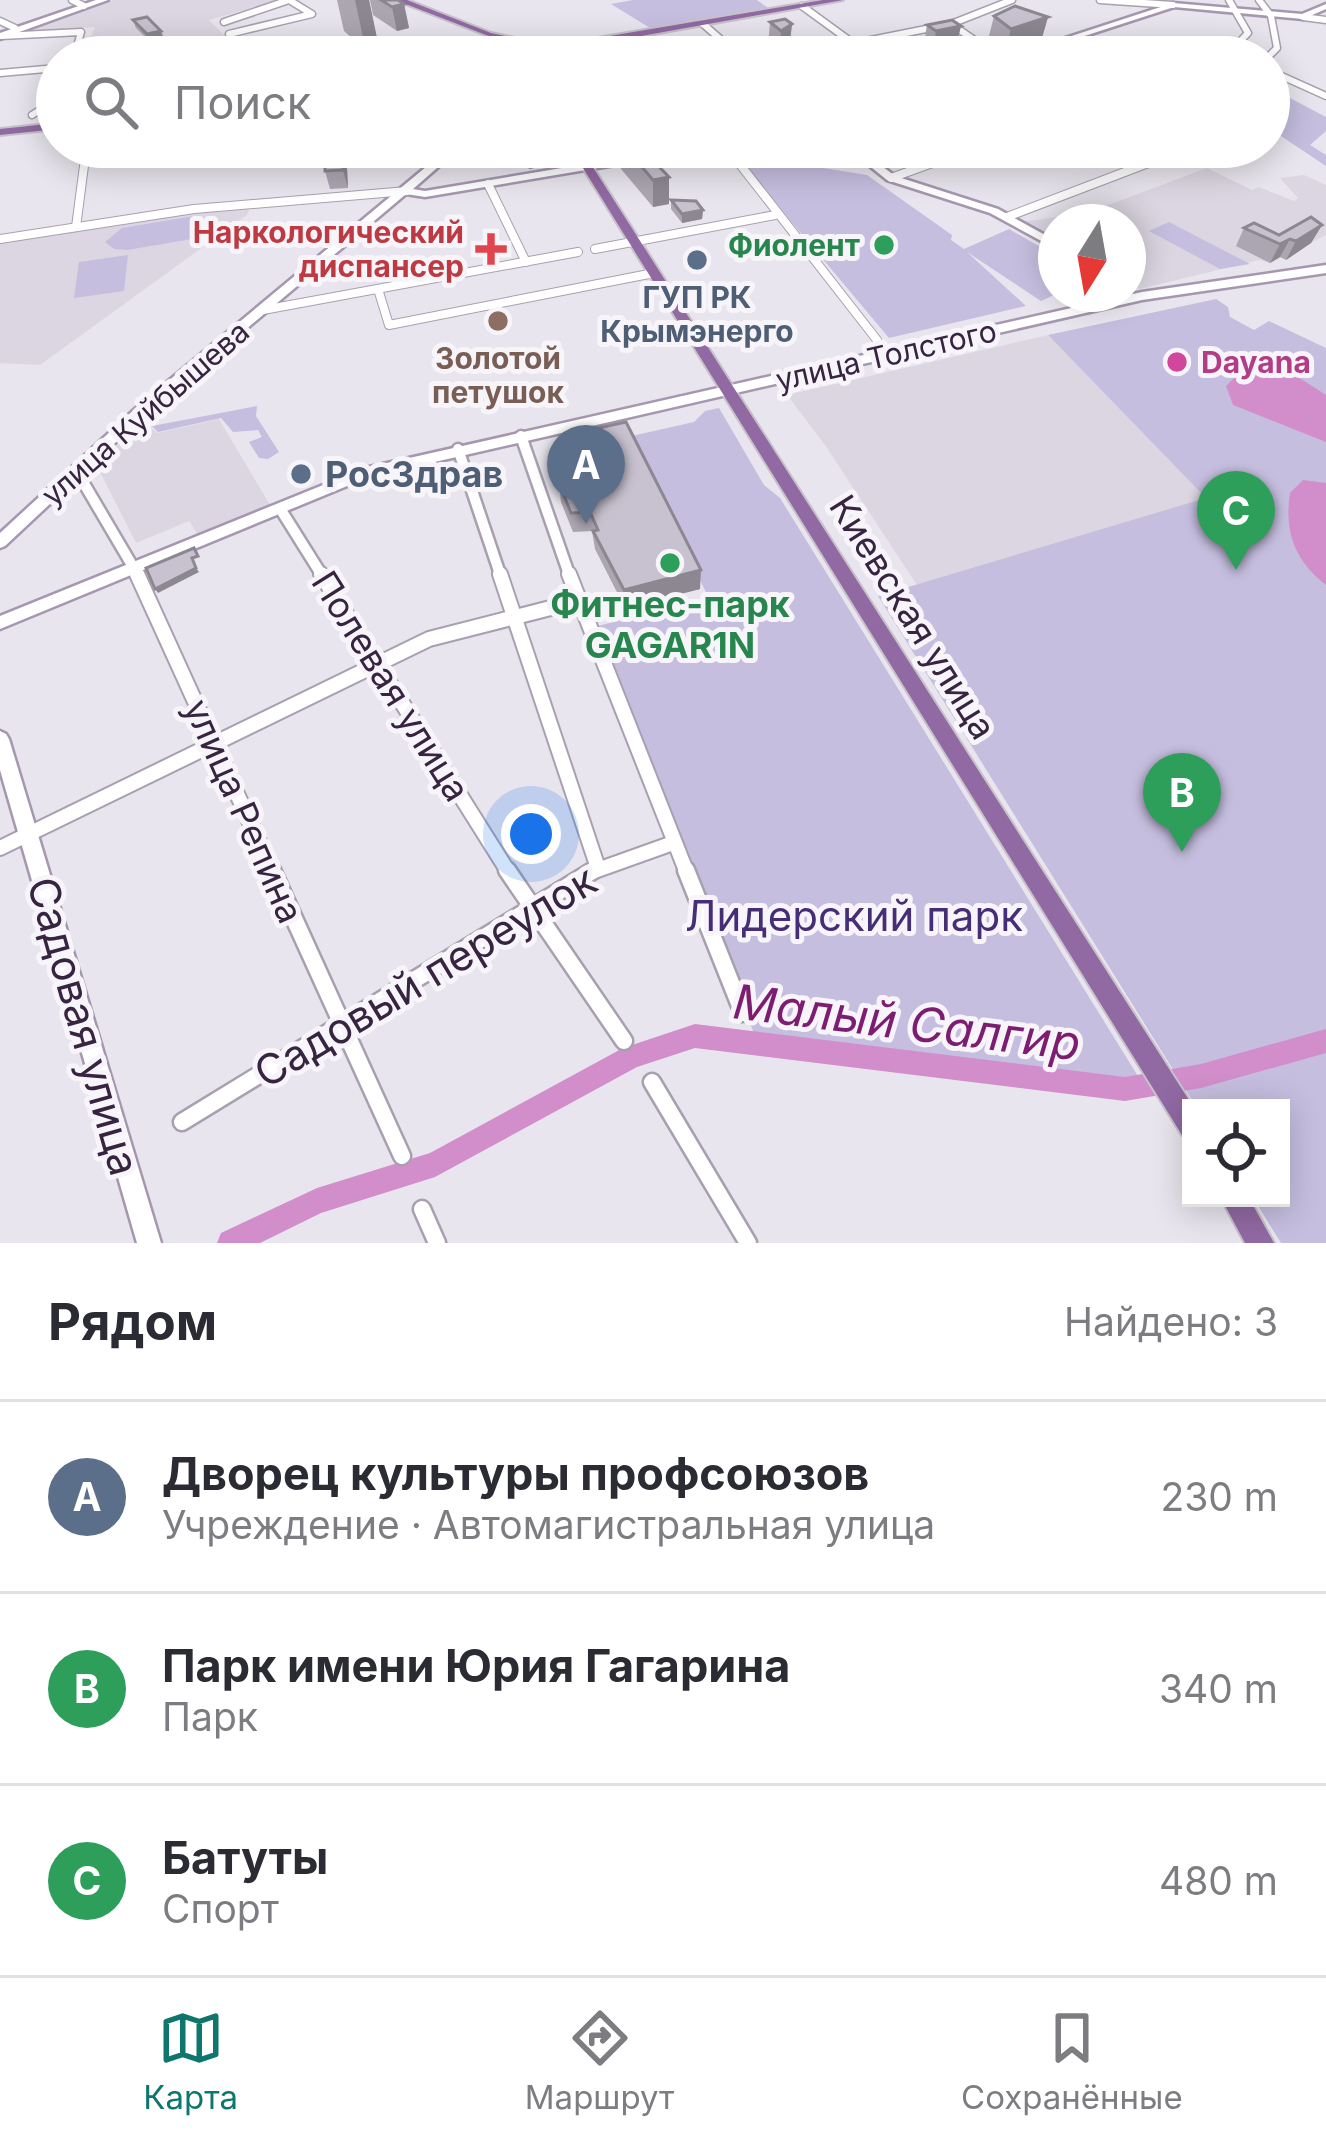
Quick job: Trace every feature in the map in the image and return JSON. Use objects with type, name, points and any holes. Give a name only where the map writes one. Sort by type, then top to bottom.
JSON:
[{"type":"main road","points":[[0,36],[104,0]]},
{"type":"main road","points":[[400,0],[493,36]]},
{"type":"main road","points":[[629,36],[839,0]]},
{"type":"main road","points":[[1076,36],[1173,5],[1303,16],[1326,6]]},
{"type":"main road","points":[[1102,36],[1193,7]]},
{"type":"main road","points":[[0,128],[36,124]]},
{"type":"main road","name":"улица Куйбышева","points":[[0,542],[76,470],[432,168]]},
{"type":"main road","points":[[407,191],[425,194],[576,168]]},
{"type":"main road","name":"Киевская улица","points":[[588,168],[1182,1111]]},
{"type":"main road","points":[[878,168],[891,178],[1006,218],[1038,236]]},
{"type":"main road","name":"улица Толстого","points":[[1146,295],[1326,269]]},
{"type":"main road","name":"улица Толстого","points":[[0,620],[21,617],[365,473],[1072,312]]},
{"type":"main road","name":"Садовая улица","points":[[0,739],[149,1243]]},
{"type":"main road","points":[[1239,1207],[1260,1243]]},
{"type":"street","points":[[72,0],[84,7]]},
{"type":"street","points":[[224,22],[289,0],[311,14],[229,34]]},
{"type":"street","points":[[893,36],[951,24],[1012,0]]},
{"type":"street","points":[[1100,0],[1173,5]]},
{"type":"street","points":[[1229,0],[1243,12],[1247,36]]},
{"type":"street","points":[[1259,0],[1270,14],[1275,36]]},
{"type":"street","points":[[802,6],[843,36]]},
{"type":"street","points":[[1303,16],[1326,20]]},
{"type":"street","points":[[0,21],[15,28]]},
{"type":"street","points":[[703,24],[716,36]]},
{"type":"street","points":[[951,24],[968,36]]},
{"type":"street","points":[[0,36],[76,32],[82,36]]},
{"type":"street","points":[[0,73],[36,70]]},
{"type":"street","points":[[1290,80],[1326,97]]},
{"type":"street","points":[[32,115],[36,112]]},
{"type":"street","points":[[76,227],[84,168]]},
{"type":"street","points":[[740,168],[877,340]]},
{"type":"street","points":[[891,178],[918,168]]},
{"type":"street","points":[[1006,218],[1133,168]]},
{"type":"street","points":[[488,184],[526,262]]},
{"type":"street","points":[[0,238],[325,195],[407,191]]},
{"type":"street","points":[[595,249],[775,214]]},
{"type":"street","points":[[263,310],[578,252]]},
{"type":"street","points":[[378,289],[389,325],[655,273]]},
{"type":"street","points":[[520,436],[578,602],[743,1012]]},
{"type":"street","points":[[458,449],[598,868]]},
{"type":"street","name":"улица Репина","points":[[76,470],[135,569],[402,1156]]},
{"type":"street","name":"Полевая улица","points":[[280,510],[532,910],[624,1041]]},
{"type":"street","points":[[0,848],[429,639],[578,602]]},
{"type":"street","name":"Садовый переулок","points":[[182,1122],[598,868],[673,843]]},
{"type":"street","points":[[652,1082],[748,1243]]},
{"type":"street","points":[[422,1209],[437,1243]]},
{"type":"shaded area","points":[[114,0],[280,0],[209,20],[225,36],[91,36],[95,27],[16,32]]},
{"type":"shaded area","points":[[1207,168],[1252,190],[1259,187],[1294,201],[1298,198],[1280,178],[1304,175],[1326,185],[1326,235],[1270,263],[1259,260],[1146,288],[1146,204],[1111,204]]},
{"type":"shaded area","points":[[251,205],[247,215],[40,365],[0,363],[0,240]]},
{"type":"shaded area","points":[[1038,220],[1038,232],[1020,222]]},
{"type":"shaded area","points":[[1048,335],[1207,498],[917,585],[787,395]]},
{"type":"shaded area","points":[[1251,361],[1284,368],[1326,395],[1326,442],[1233,405],[1226,386]]},
{"type":"shaded area","points":[[219,419],[270,505],[198,535],[189,521],[136,543],[96,464],[134,430],[151,427],[157,433]]},
{"type":"shaded area","points":[[1303,480],[1326,483],[1326,585],[1299,556],[1291,533],[1290,493]]},
{"type":"green space","points":[[757,0],[768,8],[650,28],[611,4]]},
{"type":"green space","points":[[1290,98],[1326,117],[1326,131],[1310,145],[1326,155],[1326,166],[1290,142]]},
{"type":"green space","name":"Фиолент","points":[[746,168],[823,168],[867,175],[952,235],[951,240],[964,249],[1009,229],[1038,246],[1038,299],[967,252],[1026,306],[889,338]]},
{"type":"green space","points":[[194,216],[216,222],[214,231],[204,237],[127,250],[105,242],[122,228]]},
{"type":"green space","points":[[1169,222],[1250,264],[1220,269],[1149,231]]},
{"type":"green space","points":[[128,255],[124,291],[74,298],[79,262]]},
{"type":"green space","points":[[1216,299],[1228,307],[1230,317],[1254,330],[1269,321],[1326,348],[1326,1243],[1281,1243],[1259,1207],[1290,1207],[1290,1099],[1191,1099],[878,596],[1206,498],[1048,335]]},
{"type":"green space","points":[[257,406],[256,416],[279,452],[268,459],[259,458],[249,442],[262,437],[258,430],[233,432],[221,418],[158,432],[152,426]]},
{"type":"green space","name":"Лидерский парк","points":[[719,408],[764,485],[780,498],[1141,1081],[1127,1087],[757,1041],[594,627],[709,598],[627,437],[694,422],[705,411]]},
{"type":"building","points":[[381,0],[398,0],[404,4],[392,7]]},
{"type":"building","points":[[1015,6],[1048,17],[1011,29],[994,16]]},
{"type":"building","points":[[147,17],[161,31],[147,34],[133,20]]},
{"type":"building","points":[[785,19],[792,24],[781,31],[770,22]]},
{"type":"building","points":[[952,20],[961,26],[936,31],[927,25]]},
{"type":"building","points":[[643,168],[660,168],[669,177],[653,180]]},
{"type":"building","points":[[671,200],[696,201],[703,210],[682,214]]},
{"type":"building","points":[[1311,217],[1322,225],[1296,241],[1280,244],[1244,228],[1254,223],[1279,235]]},
{"type":"building","points":[[626,422],[701,570],[624,590],[593,531],[598,530],[590,512],[571,513],[559,483],[589,476],[571,434]]},
{"type":"building","points":[[194,548],[196,568],[155,589],[146,568]]},
{"type":"waterway","name":"Малый Салгир","points":[[231,1243],[317,1201],[435,1164],[632,1057],[695,1036],[1125,1089],[1201,1076],[1326,1041]]},
{"type":"place","name":"Фиолент","points":[[884,245]]},
{"type":"place","name":"Наркологический диспансер","points":[[491,249]]},
{"type":"place","name":"ГУП РК Крымэнерго","points":[[697,260]]},
{"type":"place","name":"Золотой петушок","points":[[498,321]]},
{"type":"place","name":"Dayana","points":[[1177,362]]},
{"type":"place","name":"РосЗдрав","points":[[301,474]]},
{"type":"place","name":"Дворец культуры профсоюзов","points":[[586,524]]},
{"type":"place","name":"Фитнес-парк GAGAR1N","points":[[670,563]]},
{"type":"place","name":"Батуты","points":[[1236,570]]},
{"type":"place","name":"Парк имени Юрия Гагарина","points":[[1182,852]]}]
